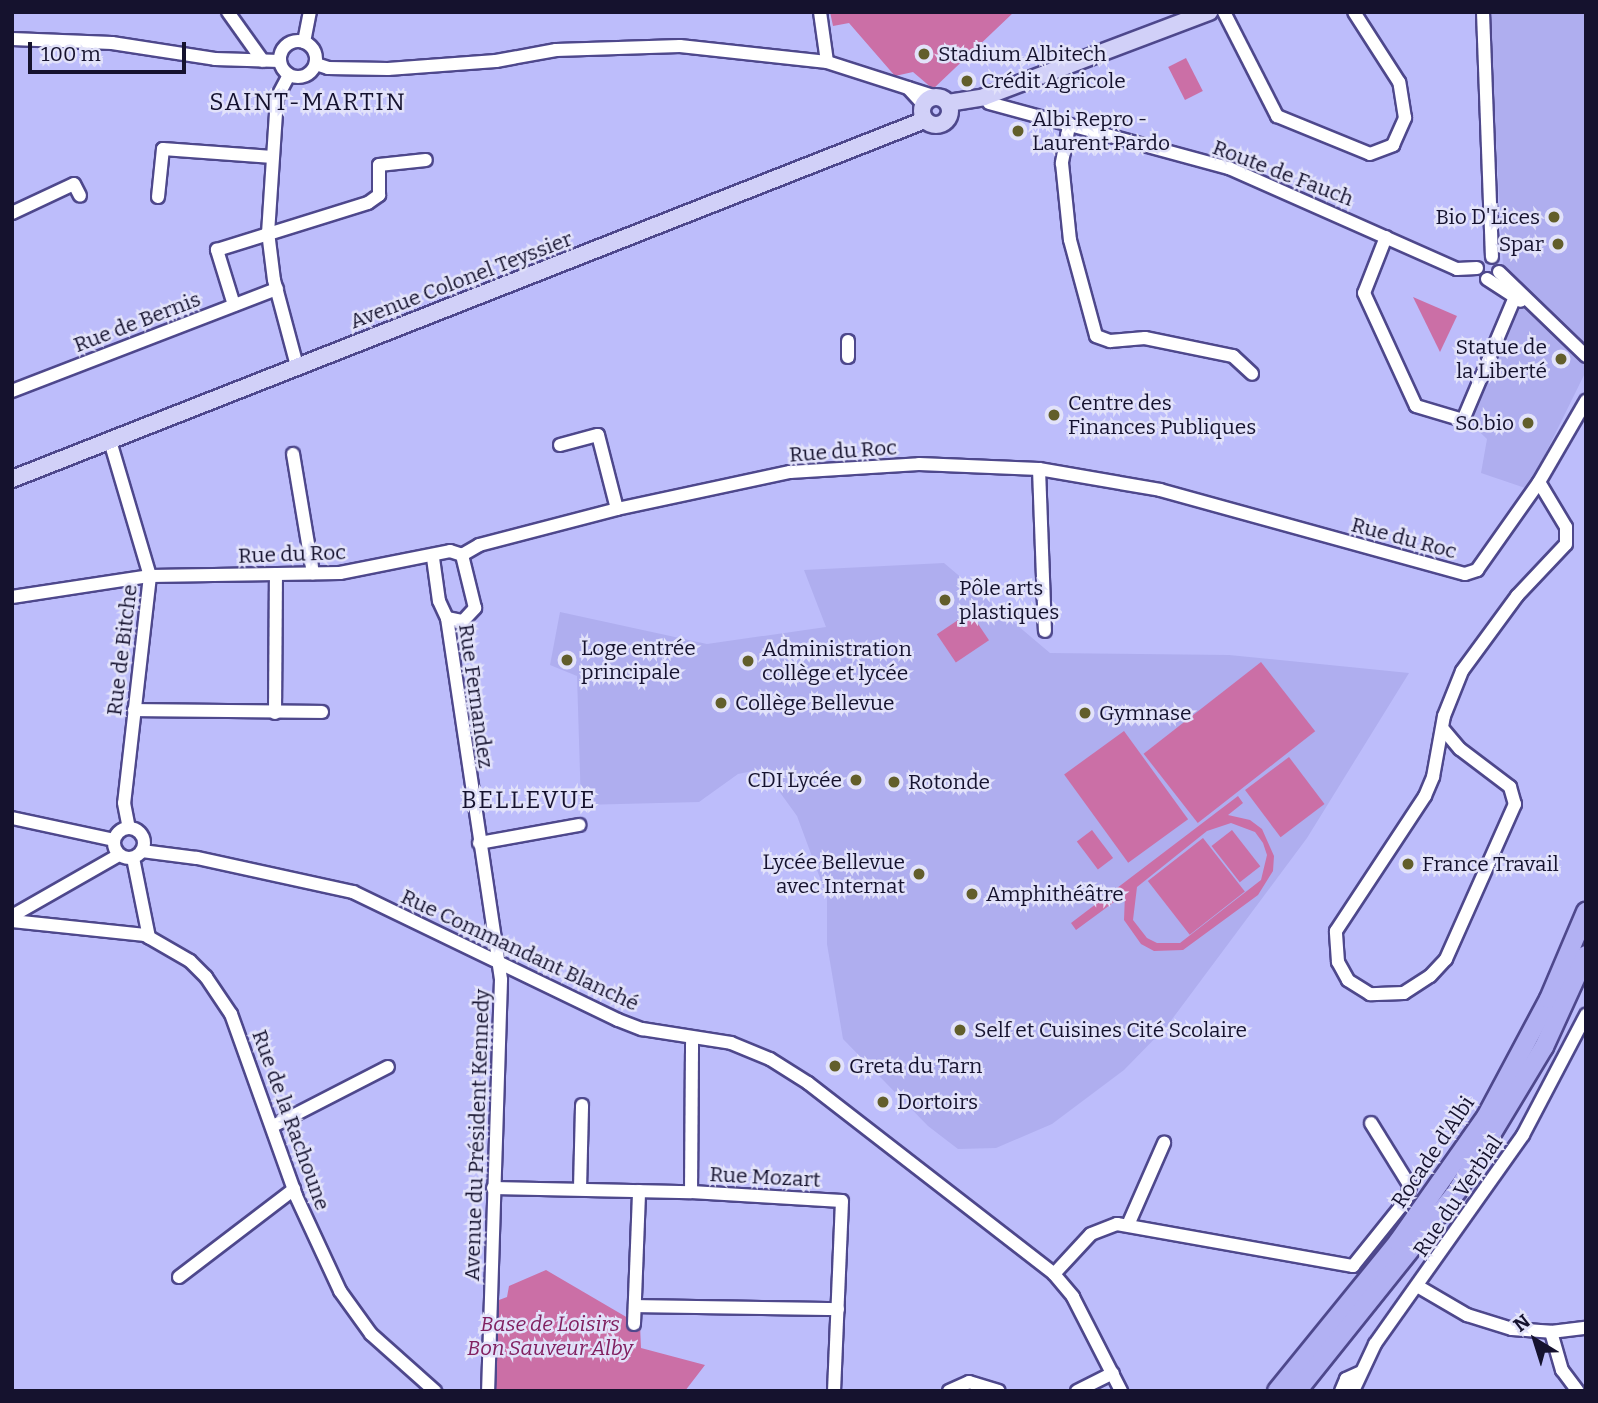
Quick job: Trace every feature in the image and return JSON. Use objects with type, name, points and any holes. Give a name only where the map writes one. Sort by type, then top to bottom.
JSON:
[{"type":"highway","name":"Rocade d'Albi","points":[[1277,1391],[1398,1242],[1486,1117],[1549,999],[1586,912]]},
{"type":"highway","name":"Rocade d'Albi","points":[[1297,1391],[1457,1191],[1544,1047],[1586,955]]},
{"type":"main road","name":"Avenue Colonel Teyssier","points":[[12,479],[937,109],[1009,87],[1209,12]]},
{"type":"main road","name":"Avenue Colonel Teyssier","points":[[937,109],[989,103],[1009,87]]},
{"type":"street","points":[[228,12],[263,61]]},
{"type":"street","points":[[304,42],[310,12]]},
{"type":"street","points":[[820,12],[827,62]]},
{"type":"street","points":[[1224,12],[1277,116],[1370,154],[1394,145],[1405,118],[1399,82],[1354,12]]},
{"type":"street","points":[[1483,12],[1492,257],[1499,272],[1586,356]]},
{"type":"street","points":[[12,39],[112,43],[194,56],[280,61]]},
{"type":"street","points":[[280,61],[287,45],[304,42],[313,49],[316,64]]},
{"type":"street","points":[[316,64],[328,68],[388,69],[619,46],[680,46],[827,62],[905,86],[937,109]]},
{"type":"street","points":[[280,61],[289,75]]},
{"type":"street","points":[[289,75],[305,76],[316,64]]},
{"type":"street","points":[[289,75],[277,99],[268,232],[277,289],[298,366]]},
{"type":"street","name":"Route de Fauch","points":[[989,103],[1229,169],[1457,269],[1477,268]]},
{"type":"street","points":[[1069,126],[1062,163],[1070,240],[1096,336],[1110,341],[1145,338],[1233,356],[1252,374]]},
{"type":"street","points":[[158,197],[163,149],[273,157]]},
{"type":"street","points":[[234,305],[217,250],[376,200],[381,185],[379,165],[426,159]]},
{"type":"street","points":[[12,213],[74,184],[80,196]]},
{"type":"street","points":[[1386,237],[1364,293],[1416,406],[1463,419],[1515,297]]},
{"type":"street","points":[[1492,257],[1482,259],[1477,268],[1487,279],[1550,321]]},
{"type":"street","points":[[1487,279],[1499,272]]},
{"type":"street","name":"Rue de Bernis","points":[[12,391],[277,289]]},
{"type":"street","points":[[848,341],[848,357]]},
{"type":"street","name":"Rue du Roc","points":[[12,597],[150,576],[313,573],[381,568],[433,558],[450,551],[462,555],[480,545],[617,509],[790,472],[919,464],[1039,468],[1160,490],[1465,574],[1477,570],[1539,482],[1586,401]]},
{"type":"street","points":[[559,445],[598,435],[617,509]]},
{"type":"street","name":"Rue de Bitche","points":[[110,441],[150,576],[124,803],[129,828]]},
{"type":"street","points":[[293,454],[313,573]]},
{"type":"street","points":[[1039,468],[1045,631]]},
{"type":"street","points":[[1443,729],[1460,749],[1510,787],[1515,804],[1446,959],[1430,976],[1404,993],[1370,994],[1348,980],[1338,962],[1336,931],[1425,796],[1444,716],[1462,671],[1517,596],[1566,544],[1568,532],[1539,482]]},
{"type":"street","points":[[447,618],[463,621],[475,608],[462,555]]},
{"type":"street","name":"Rue Fernandez","points":[[433,558],[439,601],[447,618],[499,965]]},
{"type":"street","points":[[275,713],[276,574]]},
{"type":"street","points":[[134,710],[322,712]]},
{"type":"street","points":[[12,818],[114,840]]},
{"type":"street","points":[[479,843],[579,825]]},
{"type":"street","points":[[12,918],[149,937],[138,854],[142,835],[129,828],[114,840]]},
{"type":"street","points":[[12,918],[119,855],[114,840]]},
{"type":"street","name":"Rue Commandant Blanché","points":[[119,855],[197,858],[353,892],[499,965],[618,1020],[692,1038],[731,1043],[808,1083],[1054,1274],[1073,1297],[1121,1391]]},
{"type":"street","name":"Rue de la Rachoune","points":[[149,937],[190,961],[231,1014],[294,1189],[340,1291],[356,1315],[435,1391]]},
{"type":"street","name":"Avenue du Président Kennedy","points":[[488,1391],[499,965]]},
{"type":"street","name":"Rue du Verbial","points":[[1353,1391],[1359,1373],[1522,1135],[1586,1015]]},
{"type":"street","name":"Rue Mozart","points":[[692,1038],[691,1192],[842,1201],[835,1391]]},
{"type":"street","points":[[273,1126],[388,1067]]},
{"type":"street","points":[[580,1189],[582,1105]]},
{"type":"street","points":[[1054,1274],[1091,1234],[1106,1226],[1128,1225],[1343,1268],[1353,1266],[1406,1200],[1410,1186],[1371,1123]]},
{"type":"street","points":[[1128,1225],[1164,1143]]},
{"type":"street","points":[[493,1188],[691,1192]]},
{"type":"street","points":[[179,1277],[294,1189]]},
{"type":"street","points":[[634,1324],[637,1306],[639,1191]]},
{"type":"street","points":[[1419,1287],[1467,1315],[1512,1329],[1551,1332],[1586,1328]]},
{"type":"street","points":[[637,1306],[838,1309]]},
{"type":"street","points":[[1551,1332],[1562,1370],[1578,1391]]},
{"type":"street","points":[[1077,1391],[1113,1373]]},
{"type":"street","points":[[1341,1391],[1346,1379],[1359,1373]]},
{"type":"street","points":[[949,1391],[957,1383],[969,1382],[999,1391]]},
{"type":"shaded area","points":[[1489,12],[1586,12],[1586,371],[1528,489],[1481,473],[1487,439],[1461,414],[1505,302]]},
{"type":"shaded area","points":[[944,563],[1050,653],[1229,655],[1409,673],[1307,838],[1167,1026],[1124,1070],[1052,1124],[996,1148],[958,1149],[928,1126],[843,1039],[827,944],[827,897],[797,816],[763,769],[738,774],[699,802],[581,805],[577,676],[550,665],[560,612],[707,644],[826,627],[804,570]]},
{"type":"green space","name":"Stadium Albitech","points":[[830,12],[1014,12],[933,89],[913,72],[895,76],[849,23],[833,26]]},
{"type":"green space","points":[[1186,58],[1203,91],[1185,100],[1168,67]]},
{"type":"green space","points":[[1413,297],[1457,316],[1440,352]]},
{"type":"green space","points":[[970,612],[989,640],[956,663],[937,634]]},
{"type":"green space","points":[[1261,662],[1315,731],[1198,823],[1144,754]]},
{"type":"green space","points":[[1124,731],[1188,819],[1128,863],[1064,774]]},
{"type":"green space","points":[[1289,757],[1325,804],[1281,837],[1245,790]]},
{"type":"green space","points":[[1238,796],[1243,803],[1228,815],[1250,820],[1262,829],[1274,856],[1273,871],[1258,895],[1183,950],[1154,951],[1141,944],[1124,920],[1125,894],[1076,930],[1071,923]],"holes":[[[1231,823],[1255,832],[1267,855],[1261,880],[1180,943],[1157,943],[1147,938],[1133,920],[1137,887],[1207,831]]]},
{"type":"green space","points":[[1092,830],[1113,858],[1098,869],[1077,841]]},
{"type":"green space","points":[[1232,830],[1260,866],[1240,882],[1212,846]]},
{"type":"green space","points":[[1203,838],[1245,892],[1190,935],[1148,881]]},
{"type":"green space","name":"Base de Loisirs Bon Sauveur Alby","points":[[546,1270],[640,1325],[641,1348],[705,1365],[685,1391],[493,1391],[499,1300],[507,1297],[509,1286]]},
{"type":"place","name":"Stadium Albitech","points":[[924,54]]},
{"type":"place","name":"Crédit Agricole","points":[[967,81]]},
{"type":"place","name":"Albi Repro - Laurent Pardo","points":[[1018,131]]},
{"type":"place","name":"Bio D'Lices","points":[[1554,217]]},
{"type":"place","name":"Spar","points":[[1558,244]]},
{"type":"place","name":"Statue de la Liberté","points":[[1561,359]]},
{"type":"place","name":"Centre des Finances Publiques","points":[[1054,415]]},
{"type":"place","name":"So.bio","points":[[1528,423]]},
{"type":"place","name":"Pôle arts plastiques","points":[[945,600]]},
{"type":"place","name":"Loge entrée principale","points":[[567,660]]},
{"type":"place","name":"Administration collège et lycée","points":[[748,661]]},
{"type":"place","name":"Collège Bellevue","points":[[721,703]]},
{"type":"place","name":"Gymnase","points":[[1085,713]]},
{"type":"place","name":"CDI Lycée","points":[[856,780]]},
{"type":"place","name":"Rotonde","points":[[894,782]]},
{"type":"place","name":"France Travail","points":[[1408,864]]},
{"type":"place","name":"Lycée Bellevue avec Internat","points":[[919,874]]},
{"type":"place","name":"Amphithéâtre","points":[[972,894]]},
{"type":"place","name":"Self et Cuisines Cité Scolaire","points":[[960,1030]]},
{"type":"place","name":"Greta du Tarn","points":[[835,1066]]},
{"type":"place","name":"Dortoirs","points":[[883,1102]]},
{"type":"district","name":"SAINT-MARTIN","points":[[308,103]]},
{"type":"district","name":"BELLEVUE","points":[[529,801]]}]
